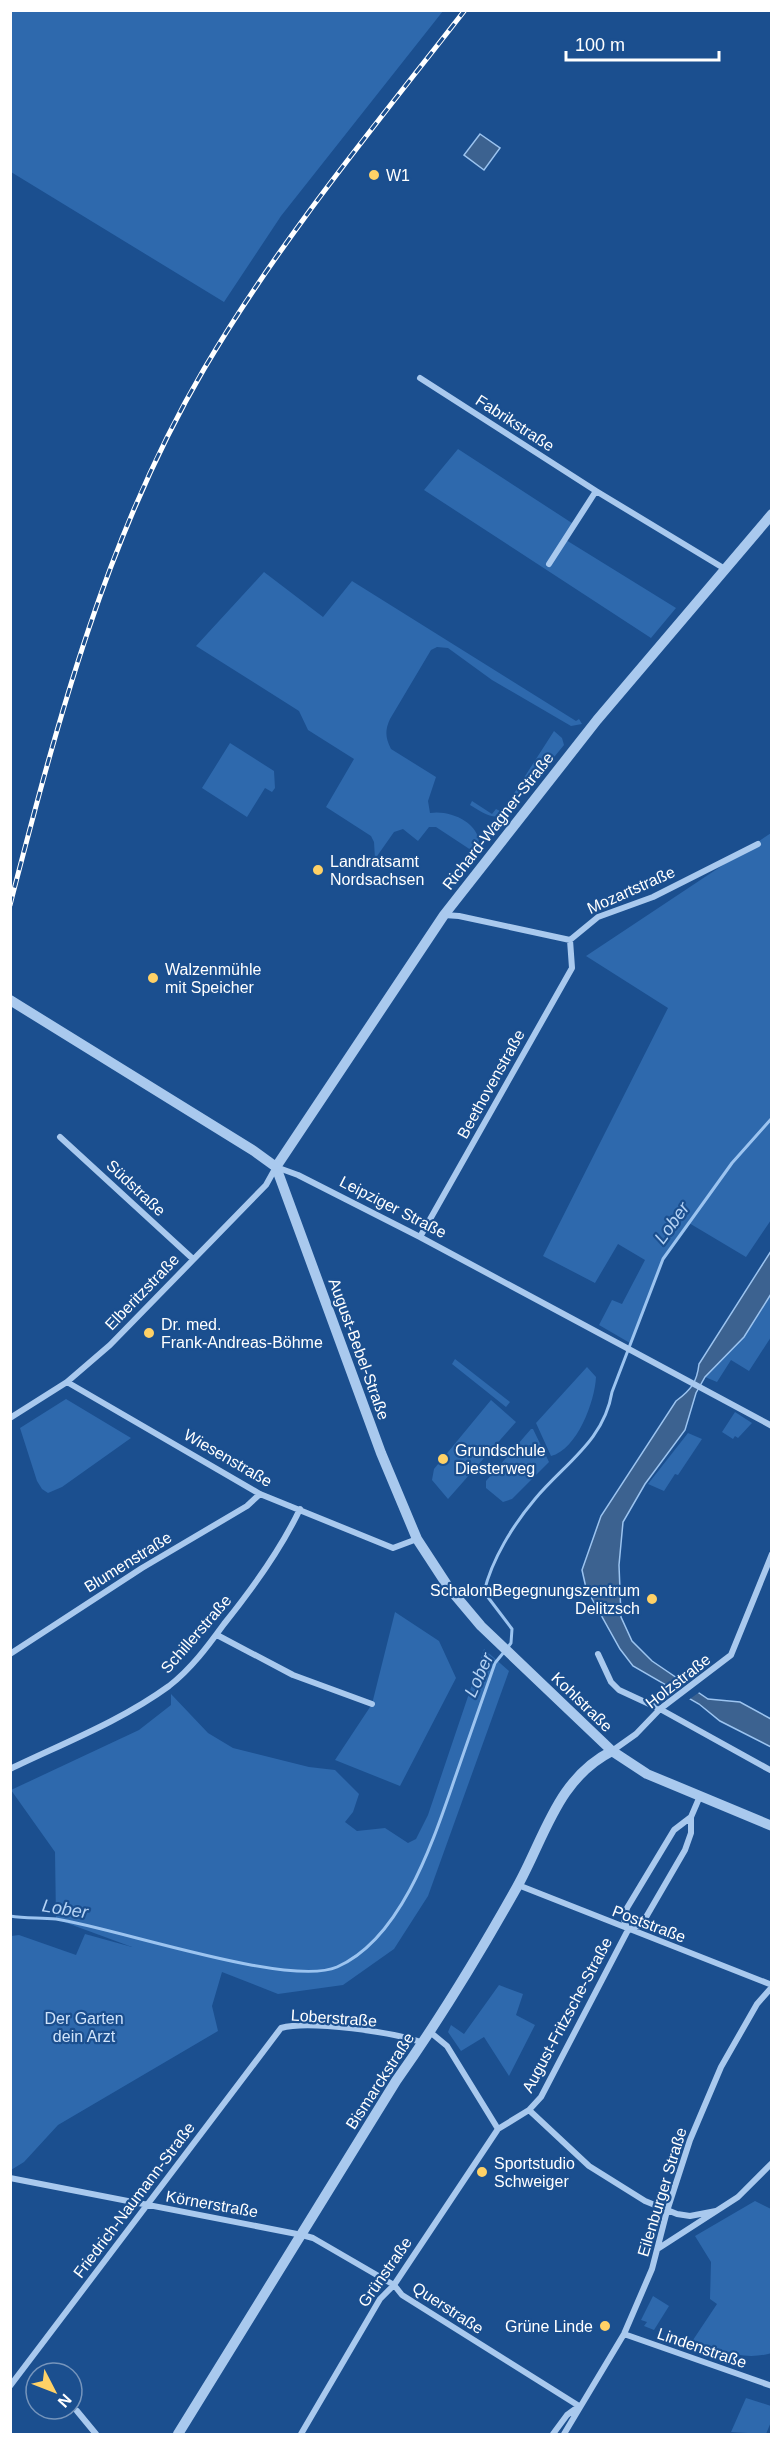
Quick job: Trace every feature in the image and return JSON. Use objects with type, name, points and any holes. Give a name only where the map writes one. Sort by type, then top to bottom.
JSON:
[{"type":"street","name":"Fabrikstraße","points":[[420,378],[596,491],[725,569]]},
{"type":"street","points":[[549,564],[596,491]]},
{"type":"street","name":"Richard-Wagner-Straße","points":[[276,1167],[444,915],[597,720],[771,514]]},
{"type":"street","name":"Mozartstraße","points":[[570,940],[598,917],[653,897],[758,844]]},
{"type":"street","points":[[444,915],[459,916],[570,940]]},
{"type":"street","name":"Beethovenstraße","points":[[420,1237],[572,968],[570,940]]},
{"type":"street","name":"Leipziger Straße","points":[[10,1000],[254,1150],[276,1167],[298,1175],[420,1237],[771,1426]]},
{"type":"street","name":"Südstraße","points":[[60,1137],[194,1259]]},
{"type":"street","name":"Elberitzstraße","points":[[10,1418],[67,1382],[110,1345],[266,1185],[276,1167]]},
{"type":"street","name":"August-Bebel-Straße","points":[[276,1167],[381,1453],[417,1539]]},
{"type":"street","name":"Wiesenstraße","points":[[67,1382],[260,1494],[393,1548],[417,1539]]},
{"type":"street","name":"Blumenstraße","points":[[10,1654],[142,1568],[247,1506],[260,1494]]},
{"type":"street","name":"Schillerstraße","points":[[10,1769],[138,1706],[171,1684],[216,1635],[285,1539],[300,1509]]},
{"type":"street","name":"Kohlstraße","points":[[417,1539],[449,1588],[480,1626],[612,1751],[647,1774],[771,1826]]},
{"type":"street","name":"Holzstraße","points":[[612,1751],[636,1734],[660,1709],[731,1655],[771,1559]]},
{"type":"street","points":[[216,1635],[293,1675],[372,1704]]},
{"type":"street","points":[[598,1654],[611,1682],[619,1690],[660,1709],[771,1771]]},
{"type":"street","name":"Bismarckstraße","points":[[178,2434],[396,2081],[430,2032],[518,1886],[551,1815],[569,1785],[587,1766],[612,1751]]},
{"type":"street","name":"August-Fritzsche-Straße","points":[[498,2129],[529,2110],[541,2097],[628,1930],[642,1924],[685,1850],[691,1833],[691,1817],[700,1797]]},
{"type":"street","name":"August-Fritzsche-Straße","points":[[628,1930],[624,1920],[627,1908],[674,1830],[691,1817]]},
{"type":"street","name":"Poststraße","points":[[518,1886],[771,1986]]},
{"type":"street","name":"Eilenburger Straße","points":[[564,2434],[624,2334],[658,2249],[667,2211],[690,2140],[721,2067],[757,2004],[771,1986]]},
{"type":"street","name":"Loberstraße","points":[[279,2030],[286,2026],[334,2028],[423,2043]]},
{"type":"street","name":"Friedrich-Naumann-Straße","points":[[10,2386],[279,2030]]},
{"type":"street","points":[[430,2032],[447,2046],[498,2129]]},
{"type":"street","points":[[529,2110],[589,2166],[618,2186],[667,2211],[690,2216],[716,2211]]},
{"type":"street","name":"Grünstraße","points":[[302,2434],[380,2299],[394,2285],[498,2129]]},
{"type":"street","points":[[658,2249],[667,2241],[738,2197],[771,2163]]},
{"type":"street","name":"Körnerstraße","points":[[10,2178],[302,2235]]},
{"type":"street","name":"Querstraße","points":[[302,2235],[313,2238],[394,2285],[402,2295],[579,2406]]},
{"type":"street","name":"Lindenstraße","points":[[624,2334],[771,2386]]},
{"type":"street","name":"Eilenburger Straße","points":[[553,2434],[567,2415],[579,2406]]},
{"type":"street","points":[[84,2419],[96,2434]]},
{"type":"green space","points":[[10,11],[443,11],[281,216],[224,302],[11,172]]},
{"type":"green space","points":[[458,449],[575,525],[566,540],[676,608],[651,638],[424,490]]},
{"type":"green space","points":[[264,572],[323,617],[352,581],[576,721],[579,719],[582,724],[571,726],[492,680],[448,648],[437,647],[431,650],[390,719],[387,737],[391,749],[436,777],[428,801],[430,813],[439,812],[457,817],[473,828],[479,844],[477,854],[436,827],[429,827],[418,841],[403,829],[394,832],[375,859],[374,842],[371,836],[326,807],[354,759],[308,730],[299,711],[196,646]]},
{"type":"green space","points":[[554,731],[562,738],[564,745],[509,812],[494,816],[470,805],[472,801],[492,814],[496,809],[502,812]]},
{"type":"green space","points":[[230,743],[274,771],[275,788],[272,792],[265,788],[247,817],[202,788]]},
{"type":"green space","points":[[771,833],[771,1220],[746,1257],[689,1223],[663,1259],[630,1343],[599,1325],[612,1300],[622,1304],[645,1260],[618,1244],[595,1283],[543,1256],[668,1008],[586,956]]},
{"type":"green space","points":[[771,1294],[771,1337],[749,1371],[731,1360],[717,1382],[705,1377],[744,1337]]},
{"type":"green space","points":[[455,1359],[510,1402],[506,1407],[452,1364]]},
{"type":"green space","points":[[587,1367],[596,1377],[588,1411],[569,1444],[551,1456],[536,1423]]},
{"type":"green space","points":[[66,1399],[131,1438],[62,1487],[48,1493],[37,1481],[20,1428]]},
{"type":"green space","points":[[491,1400],[516,1422],[448,1499],[432,1480],[434,1469]]},
{"type":"green space","points":[[735,1412],[752,1423],[738,1438],[735,1436],[733,1439],[722,1432]]},
{"type":"green space","points":[[531,1429],[549,1462],[512,1499],[503,1502],[486,1488],[486,1481]]},
{"type":"green space","points":[[688,1433],[702,1439],[678,1475],[675,1474],[664,1491],[648,1484]]},
{"type":"green space","points":[[395,1612],[439,1641],[456,1678],[400,1786],[335,1760],[372,1704]]},
{"type":"green space","name":"Der Garten dein Arzt","points":[[484,1649],[509,1671],[428,1896],[394,1949],[343,1985],[278,1994],[222,1972],[212,2006],[218,2031],[58,2125],[24,2162],[11,2170],[11,1936],[19,1935],[76,1955],[85,1934],[132,1947],[56,1919],[55,1852],[11,1790],[139,1730],[171,1705],[171,1694],[208,1733],[233,1748],[309,1767],[335,1770],[359,1794],[353,1812],[345,1822],[357,1831],[385,1828],[408,1843],[416,1839],[428,1815]]},
{"type":"green space","points":[[499,1985],[523,1994],[516,2015],[535,2025],[509,2076],[484,2037],[461,2051],[448,2032],[451,2025],[464,2034]]},
{"type":"green space","points":[[755,2201],[771,2209],[772,2353],[752,2356],[722,2351],[693,2340],[717,2304],[710,2299],[711,2262],[695,2236]]},
{"type":"green space","points":[[653,2296],[669,2306],[654,2330],[644,2326],[647,2322],[641,2320]]},
{"type":"green space","points":[[746,2398],[771,2406],[771,2422],[766,2434],[731,2432]]},
{"type":"shaded area","points":[[480,134],[500,148],[484,170],[464,155]]},
{"type":"shaded area","points":[[771,1251],[771,1294],[744,1337],[705,1377],[696,1393],[685,1430],[645,1484],[623,1522],[619,1565],[621,1617],[632,1641],[652,1661],[708,1699],[740,1702],[771,1719],[771,1747],[720,1721],[699,1704],[633,1666],[620,1649],[586,1588],[582,1570],[601,1516],[676,1401],[692,1385],[697,1376],[699,1364]]},
{"type":"pier","points":[[683,1680],[701,1691],[687,1701],[670,1690]]},
{"type":"waterway","name":"Lober","points":[[508,1647],[511,1643],[512,1629],[484,1592],[492,1567],[511,1531],[527,1509],[581,1451],[601,1424],[663,1259],[732,1163],[772,1118]]},
{"type":"waterway","name":"Lober","points":[[10,1916],[56,1919],[201,1954],[281,1970],[314,1971],[337,1967],[360,1953],[380,1934],[398,1910],[413,1884],[437,1828],[495,1663],[504,1652]]},
{"type":"railway","points":[[10,905],[47,767],[88,630],[112,563],[169,432],[204,369],[264,275],[328,185],[465,10]]},
{"type":"place","name":"W1","points":[[374,175]]},
{"type":"place","name":"Landratsamt Nordsachsen","points":[[318,870]]},
{"type":"place","name":"Walzenmühle mit Speicher","points":[[153,978]]},
{"type":"place","name":"Dr. med. Frank-Andreas-Böhme","points":[[149,1333]]},
{"type":"place","name":"Grundschule Diesterweg","points":[[443,1459]]},
{"type":"place","name":"SchalomBegegnungszentrum Delitzsch","points":[[652,1599]]},
{"type":"place","name":"Sportstudio Schweiger","points":[[482,2172]]},
{"type":"place","name":"Grüne Linde","points":[[605,2326]]}]
